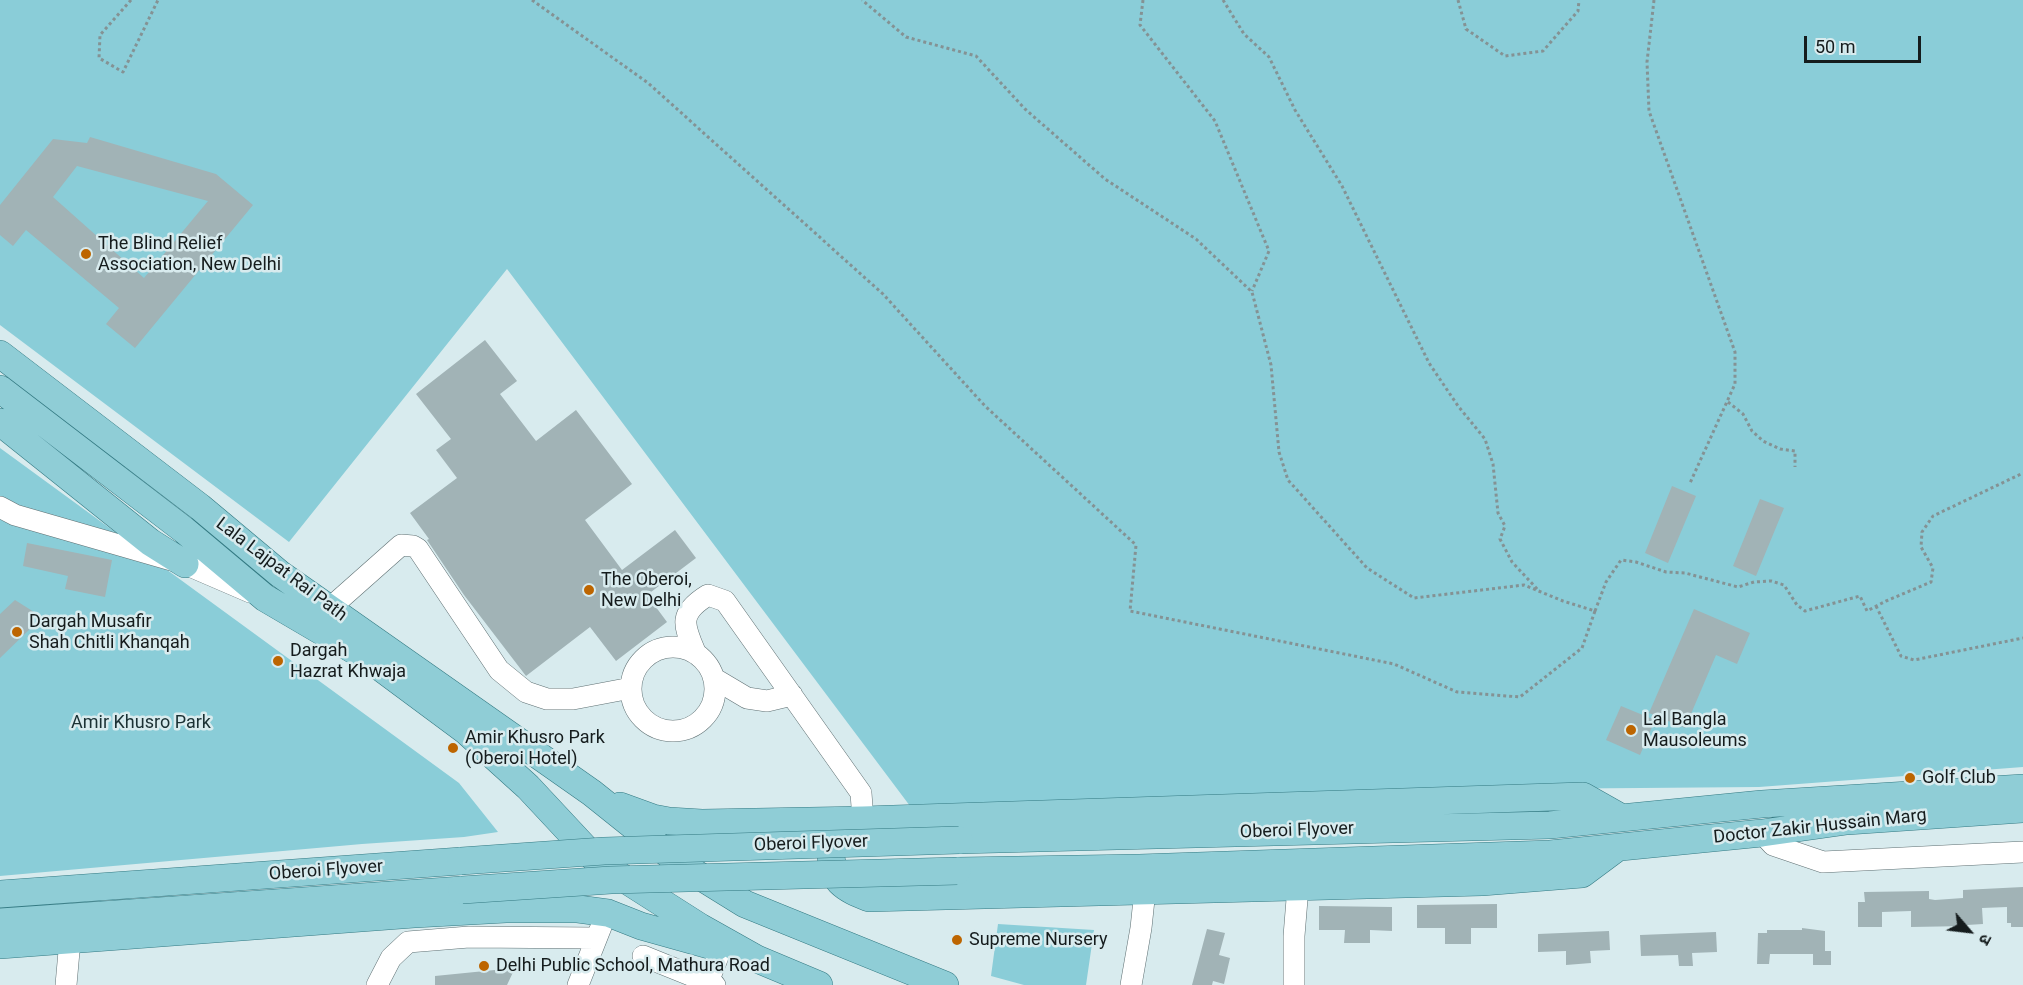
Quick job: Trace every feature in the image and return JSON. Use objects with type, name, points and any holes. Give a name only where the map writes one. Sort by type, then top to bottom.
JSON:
[{"type":"main road","points":[[0,338],[216,509],[280,574]]},
{"type":"main road","name":"Lala Lajpat Rai Path","points":[[0,354],[200,507],[280,574],[592,793],[682,865],[745,904],[945,985]]},
{"type":"main road","name":"Lala Lajpat Rai Path","points":[[0,389],[184,530],[265,598],[369,659],[466,731],[528,787],[598,862],[700,927],[757,959]]},
{"type":"main road","points":[[0,422],[150,542],[185,564]]},
{"type":"main road","name":"Doctor Zakir Hussain Marg","points":[[1623,818],[1762,804],[2023,788]]},
{"type":"main road","points":[[592,793],[635,813],[669,821],[702,823],[862,820],[1583,795],[1623,818]]},
{"type":"main road","name":"Doctor Zakir Hussain Marg","points":[[1617,847],[1762,833],[1847,820],[2023,809]]},
{"type":"main road","name":"Oberoi Flyover","points":[[0,894],[604,851],[813,843],[1550,825],[1623,818]]},
{"type":"main road","points":[[862,820],[846,828],[836,837],[830,852],[831,863],[838,881],[856,893],[869,898],[1482,882],[1582,874],[1617,847]]},
{"type":"main road","name":"Oberoi Flyover","points":[[0,922],[611,880],[1151,867],[1550,854],[1617,847]]},
{"type":"main road","points":[[0,945],[506,909],[578,909],[608,914],[641,926],[757,959],[819,985]]},
{"type":"street","points":[[0,507],[15,515],[185,564],[265,598]]},
{"type":"street","points":[[330,608],[401,545],[412,546],[418,549],[499,670],[526,692],[548,699],[573,699],[631,688]]},
{"type":"street","points":[[696,654],[685,627],[688,615],[694,603],[708,595],[717,597],[725,601],[861,793],[862,820]]},
{"type":"street","points":[[676,647],[689,649],[709,666],[715,679],[716,693],[712,707],[704,719],[692,727],[678,731],[664,730],[651,725],[640,715],[633,702],[631,688],[637,669],[650,654],[662,648],[676,647]]},
{"type":"street","points":[[715,679],[747,698],[767,701],[792,695]]},
{"type":"street","points":[[1762,833],[1773,845],[1822,862],[2023,852]]},
{"type":"street","points":[[1294,985],[1294,936],[1298,887]]},
{"type":"street","points":[[1131,985],[1145,890]]},
{"type":"street","points":[[578,985],[608,914]]},
{"type":"street","points":[[377,985],[392,958],[408,942],[470,937],[596,938]]},
{"type":"street","points":[[66,985],[70,940]]},
{"type":"street","points":[[643,956],[712,984],[721,949]]},
{"type":"path","points":[[131,0],[100,35],[99,58],[123,72],[158,0]]},
{"type":"path","points":[[532,0],[648,83],[831,247],[883,294],[985,406],[1136,545],[1130,611],[1394,664],[1457,692],[1520,697],[1582,648],[1606,582],[1621,560],[1636,562],[1666,572],[1685,573],[1738,588],[1754,582],[1771,581],[1784,585],[1797,605],[1805,611],[1860,596],[1867,611],[1930,582],[1933,568],[1921,547],[1922,532],[1933,516],[2023,473]]},
{"type":"path","points":[[862,0],[906,37],[976,56],[1025,109],[1105,179],[1196,239],[1252,292],[1271,365],[1279,452],[1288,480],[1366,568],[1414,598],[1524,585],[1595,611]]},
{"type":"path","points":[[1143,0],[1140,25],[1215,122],[1269,251],[1252,292]]},
{"type":"path","points":[[1223,0],[1244,34],[1269,57],[1295,110],[1342,186],[1430,363],[1458,406],[1485,439],[1493,464],[1498,513],[1505,526],[1500,539],[1512,562],[1542,593]]},
{"type":"path","points":[[1458,0],[1466,29],[1505,56],[1543,51],[1578,11],[1579,0]]},
{"type":"path","points":[[1654,0],[1647,62],[1649,111],[1735,352],[1735,384],[1690,483]]},
{"type":"path","points":[[1728,402],[1743,414],[1752,431],[1763,441],[1796,451],[1796,467]]},
{"type":"path","points":[[1876,606],[1901,656],[1914,660],[2023,638]]},
{"type":"green space","points":[[0,0],[2023,0],[2023,767],[1759,787],[1400,790],[916,814],[507,269],[289,542],[0,325]]},
{"type":"green space","name":"Amir Khusro Park","points":[[0,448],[459,783],[498,832],[464,837],[0,876]]},
{"type":"green space","points":[[998,924],[1094,930],[1086,985],[1024,985],[991,976]]},
{"type":"building","name":"The Blind Relief Association, New Delhi","points":[[90,137],[216,174],[253,205],[135,348],[106,324],[119,308],[26,230],[13,246],[0,235],[0,205],[53,139],[87,143]],"holes":[[[77,166],[208,201],[144,278],[53,197]]]},
{"type":"building","points":[[485,340],[517,381],[500,394],[536,441],[576,410],[632,484],[585,520],[622,570],[675,530],[696,558],[647,595],[667,622],[616,661],[590,627],[526,676],[464,595],[410,513],[457,478],[436,450],[451,439],[416,394]]},
{"type":"building","points":[[1672,486],[1696,496],[1668,563],[1645,553]]},
{"type":"building","points":[[1760,499],[1784,508],[1756,576],[1733,566]]},
{"type":"building","points":[[27,543],[112,560],[105,597],[65,589],[68,576],[23,566]]},
{"type":"building","name":"Dargah Musafir Shah Chitli Khanqah","points":[[15,600],[34,612],[28,625],[32,627],[0,658],[0,614]]},
{"type":"building","points":[[1694,609],[1750,633],[1737,664],[1716,655],[1685,728],[1649,713]]},
{"type":"building","name":"Lal Bangla Mausoleums","points":[[1621,706],[1655,720],[1640,755],[1606,740]]},
{"type":"building","points":[[2023,887],[2023,927],[2011,927],[2011,923],[2007,923],[2007,907],[1982,908],[1983,924],[1911,927],[1911,911],[1882,912],[1882,927],[1858,927],[1858,902],[1865,902],[1864,892],[1929,891],[1929,899],[1935,900],[1963,898],[1963,890]]},
{"type":"building","points":[[1497,904],[1497,928],[1471,928],[1471,944],[1445,944],[1445,928],[1417,928],[1417,905]]},
{"type":"building","points":[[1319,906],[1392,907],[1392,931],[1370,930],[1370,943],[1344,943],[1345,930],[1319,930]]},
{"type":"building","points":[[1802,928],[1825,931],[1825,951],[1831,951],[1831,965],[1813,965],[1813,954],[1770,954],[1769,964],[1757,964],[1758,933],[1767,933],[1767,930],[1802,930]]},
{"type":"building","points":[[1207,929],[1225,933],[1219,955],[1230,958],[1224,984],[1213,981],[1212,985],[1192,985]]},
{"type":"building","points":[[1609,931],[1610,950],[1590,951],[1591,963],[1566,965],[1566,951],[1538,952],[1538,934]]},
{"type":"building","points":[[1716,932],[1717,952],[1692,953],[1693,966],[1679,966],[1678,955],[1641,956],[1640,935]]},
{"type":"building","points":[[515,968],[507,985],[435,985],[435,976]]},
{"type":"place","name":"The Blind Relief Association, New Delhi","points":[[86,254]]},
{"type":"place","name":"The Oberoi, New Delhi","points":[[589,590]]},
{"type":"place","name":"Dargah Musafir Shah Chitli Khanqah","points":[[17,632]]},
{"type":"place","name":"Dargah Hazrat Khwaja","points":[[278,661]]},
{"type":"place","name":"Lal Bangla Mausoleums","points":[[1631,730]]},
{"type":"place","name":"Amir Khusro Park (Oberoi Hotel)","points":[[453,748]]},
{"type":"place","name":"Golf Club","points":[[1910,778]]},
{"type":"place","name":"Supreme Nursery","points":[[957,940]]},
{"type":"place","name":"Delhi Public School, Mathura Road","points":[[484,966]]}]
